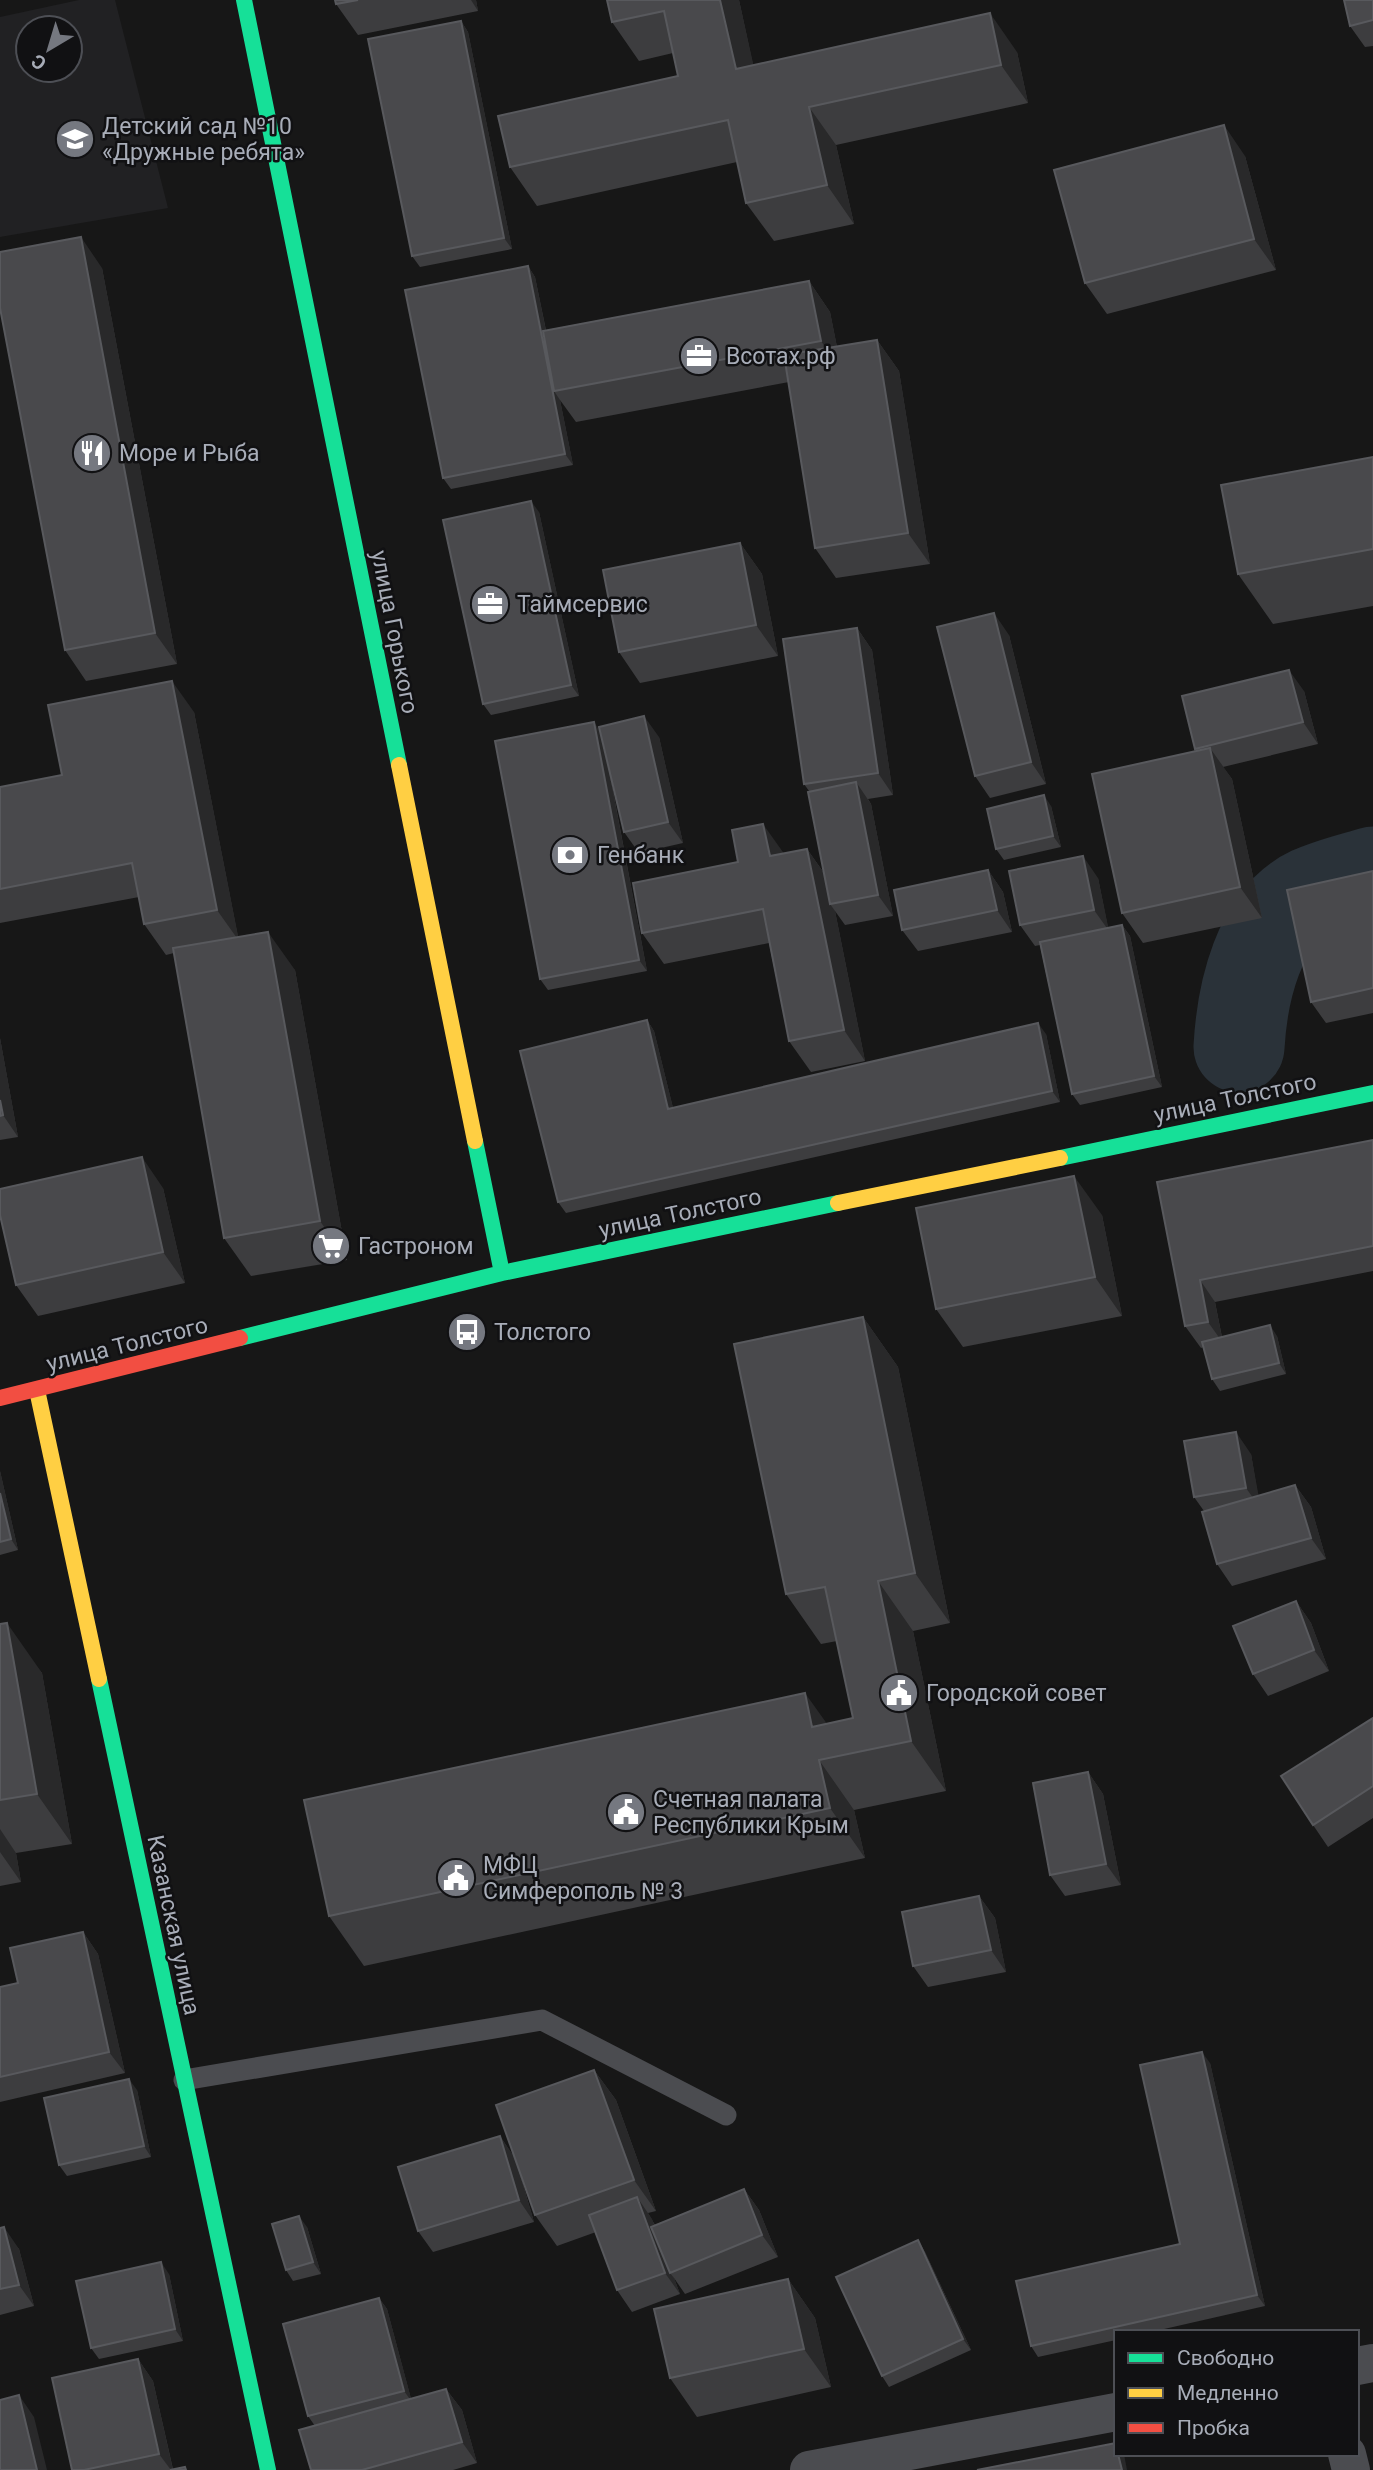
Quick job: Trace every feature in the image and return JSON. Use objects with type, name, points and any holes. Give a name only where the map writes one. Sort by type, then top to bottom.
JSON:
[{"type":"street","name":"улица Горького","points":[[244,0],[502,1273]]},
{"type":"street","name":"улица Толстого","points":[[0,1398],[502,1273],[1373,1093]]},
{"type":"street","name":"Казанская улица","points":[[37,1390],[268,2470]]},
{"type":"street","points":[[809,2470],[1114,2412]]},
{"type":"lane","points":[[184,2080],[542,2020],[726,2115]]},
{"type":"shaded area","name":"Детский сад №10 «Дружные ребята»","points":[[79,0],[115,0],[168,208],[0,237],[0,17]]},
{"type":"building","points":[[335,0],[358,0],[336,4]]},
{"type":"building","points":[[607,0],[720,0],[736,69],[990,13],[1001,65],[809,107],[827,185],[746,203],[728,120],[510,167],[498,116],[678,76],[664,11],[612,22]]},
{"type":"building","points":[[1344,0],[1373,0],[1373,20],[1350,26]]},
{"type":"building","points":[[461,21],[504,238],[412,256],[368,39]]},
{"type":"building","points":[[1224,125],[1254,239],[1085,283],[1054,170]]},
{"type":"building","points":[[81,237],[155,633],[65,650],[0,308],[0,252]]},
{"type":"building","points":[[528,266],[565,454],[443,478],[405,290]]},
{"type":"building","points":[[809,281],[821,341],[554,391],[543,331]]},
{"type":"building","points":[[877,340],[908,533],[815,548],[784,355]]},
{"type":"building","points":[[1373,457],[1373,549],[1238,574],[1221,485]]},
{"type":"building","points":[[531,501],[571,685],[483,704],[443,520]]},
{"type":"building","points":[[740,543],[756,625],[619,652],[603,570]]},
{"type":"building","points":[[994,613],[1031,762],[975,776],[937,627]]},
{"type":"building","points":[[857,628],[878,773],[804,784],[783,639]]},
{"type":"building","points":[[1289,670],[1303,722],[1195,749],[1182,696]]},
{"type":"building","points":[[172,681],[217,910],[144,924],[132,863],[0,889],[0,787],[62,775],[48,705]]},
{"type":"building","points":[[644,716],[668,822],[624,832],[599,727]]},
{"type":"building","points":[[594,722],[639,960],[540,979],[495,741]]},
{"type":"building","points":[[1210,748],[1240,887],[1122,913],[1092,774]]},
{"type":"building","points":[[856,782],[878,895],[830,904],[808,792]]},
{"type":"building","points":[[1044,795],[1053,836],[996,849],[987,809]]},
{"type":"building","points":[[763,824],[770,856],[807,849],[844,1030],[789,1041],[763,909],[642,933],[633,883],[738,862],[732,830]]},
{"type":"building","points":[[1083,856],[1094,910],[1020,925],[1009,871]]},
{"type":"building","points":[[988,870],[997,910],[902,930],[894,890]]},
{"type":"building","points":[[1373,871],[1373,988],[1311,1002],[1287,890]]},
{"type":"building","points":[[1122,925],[1154,1076],[1072,1094],[1040,942]]},
{"type":"building","points":[[268,932],[320,1221],[224,1238],[173,948]]},
{"type":"building","points":[[647,1020],[668,1109],[1038,1023],[1052,1091],[558,1202],[520,1051]]},
{"type":"building","points":[[1373,1140],[1373,1246],[1200,1280],[1208,1322],[1185,1326],[1157,1182]]},
{"type":"building","points":[[142,1157],[163,1252],[16,1285],[0,1215],[0,1189]]},
{"type":"building","points":[[1074,1176],[1095,1277],[936,1309],[916,1208]]},
{"type":"building","points":[[863,1317],[915,1573],[878,1581],[911,1741],[819,1760],[830,1808],[329,1916],[304,1800],[805,1693],[812,1727],[853,1718],[825,1587],[786,1594],[734,1344]]},
{"type":"building","points":[[1270,1325],[1279,1363],[1212,1379],[1202,1342]]},
{"type":"building","points":[[1236,1432],[1246,1488],[1194,1497],[1184,1441]]},
{"type":"building","points":[[1295,1485],[1311,1538],[1217,1564],[1202,1512]]},
{"type":"building","points":[[0,1493],[11,1539],[0,1542]]},
{"type":"building","points":[[1296,1601],[1314,1650],[1253,1674],[1233,1626]]},
{"type":"building","points":[[7,1623],[37,1794],[0,1800],[0,1624]]},
{"type":"building","points":[[1373,1718],[1373,1786],[1313,1825],[1281,1776]]},
{"type":"building","points":[[1088,1772],[1106,1864],[1050,1875],[1033,1783]]},
{"type":"building","points":[[979,1896],[991,1950],[913,1966],[902,1912]]},
{"type":"building","points":[[83,1932],[109,2052],[0,2077],[0,1987],[18,1983],[10,1948]]},
{"type":"building","points":[[1202,2052],[1257,2295],[1031,2346],[1016,2281],[1180,2244],[1140,2065]]},
{"type":"building","points":[[594,2070],[634,2180],[535,2215],[496,2105]]},
{"type":"building","points":[[129,2079],[144,2146],[59,2165],[44,2098]]},
{"type":"building","points":[[500,2136],[519,2200],[418,2231],[398,2167]]},
{"type":"building","points":[[744,2189],[762,2235],[670,2273],[651,2227]]},
{"type":"building","points":[[637,2197],[665,2273],[617,2290],[589,2215]]},
{"type":"building","points":[[299,2216],[313,2262],[286,2270],[272,2224]]},
{"type":"building","points":[[4,2227],[19,2285],[0,2289],[0,2228]]},
{"type":"building","points":[[918,2240],[963,2339],[882,2376],[836,2277]]},
{"type":"building","points":[[161,2262],[175,2329],[91,2348],[76,2281]]},
{"type":"building","points":[[788,2279],[804,2349],[670,2378],[654,2309]]},
{"type":"building","points":[[379,2298],[404,2391],[308,2416],[283,2324]]},
{"type":"building","points":[[138,2359],[159,2454],[84,2470],[72,2470],[52,2378]]},
{"type":"building","points":[[446,2389],[462,2442],[362,2470],[311,2470],[299,2430]]},
{"type":"building","points":[[19,2395],[37,2470],[0,2470],[0,2400]]},
{"type":"building","points":[[1114,2443],[1114,2456],[1118,2456],[1122,2470],[977,2470]]},
{"type":"waterway","points":[[1239,1047],[1249,981],[1256,959],[1278,919],[1293,904],[1311,892],[1373,872]]},
{"type":"traffic: fast","points":[[244,0],[399,765]]},
{"type":"traffic: fast","points":[[1060,1158],[1373,1093]]},
{"type":"traffic: fast","points":[[475,1141],[502,1273]]},
{"type":"traffic: fast","points":[[240,1338],[502,1273],[838,1203]]},
{"type":"traffic: fast","points":[[99,1679],[268,2470]]},
{"type":"traffic: slow","points":[[399,765],[475,1141]]},
{"type":"traffic: slow","points":[[838,1203],[1060,1158]]},
{"type":"traffic: slow","points":[[37,1390],[99,1679]]},
{"type":"traffic: jam","points":[[0,1398],[240,1338]]},
{"type":"place","name":"Детский сад №10 «Дружные ребята»","points":[[75,139]]},
{"type":"place","name":"Всотах.рф","points":[[699,356]]},
{"type":"place","name":"Море и Рыба","points":[[92,453]]},
{"type":"place","name":"Таймсервис","points":[[490,604]]},
{"type":"place","name":"Генбанк","points":[[570,855]]},
{"type":"place","name":"Гастроном","points":[[331,1246]]},
{"type":"place","name":"Толстого","points":[[467,1332]]},
{"type":"place","name":"Городской совет","points":[[899,1693]]},
{"type":"place","name":"Счетная палата Республики Крым","points":[[626,1812]]},
{"type":"place","name":"МФЦ Симферополь № 3","points":[[456,1878]]}]
